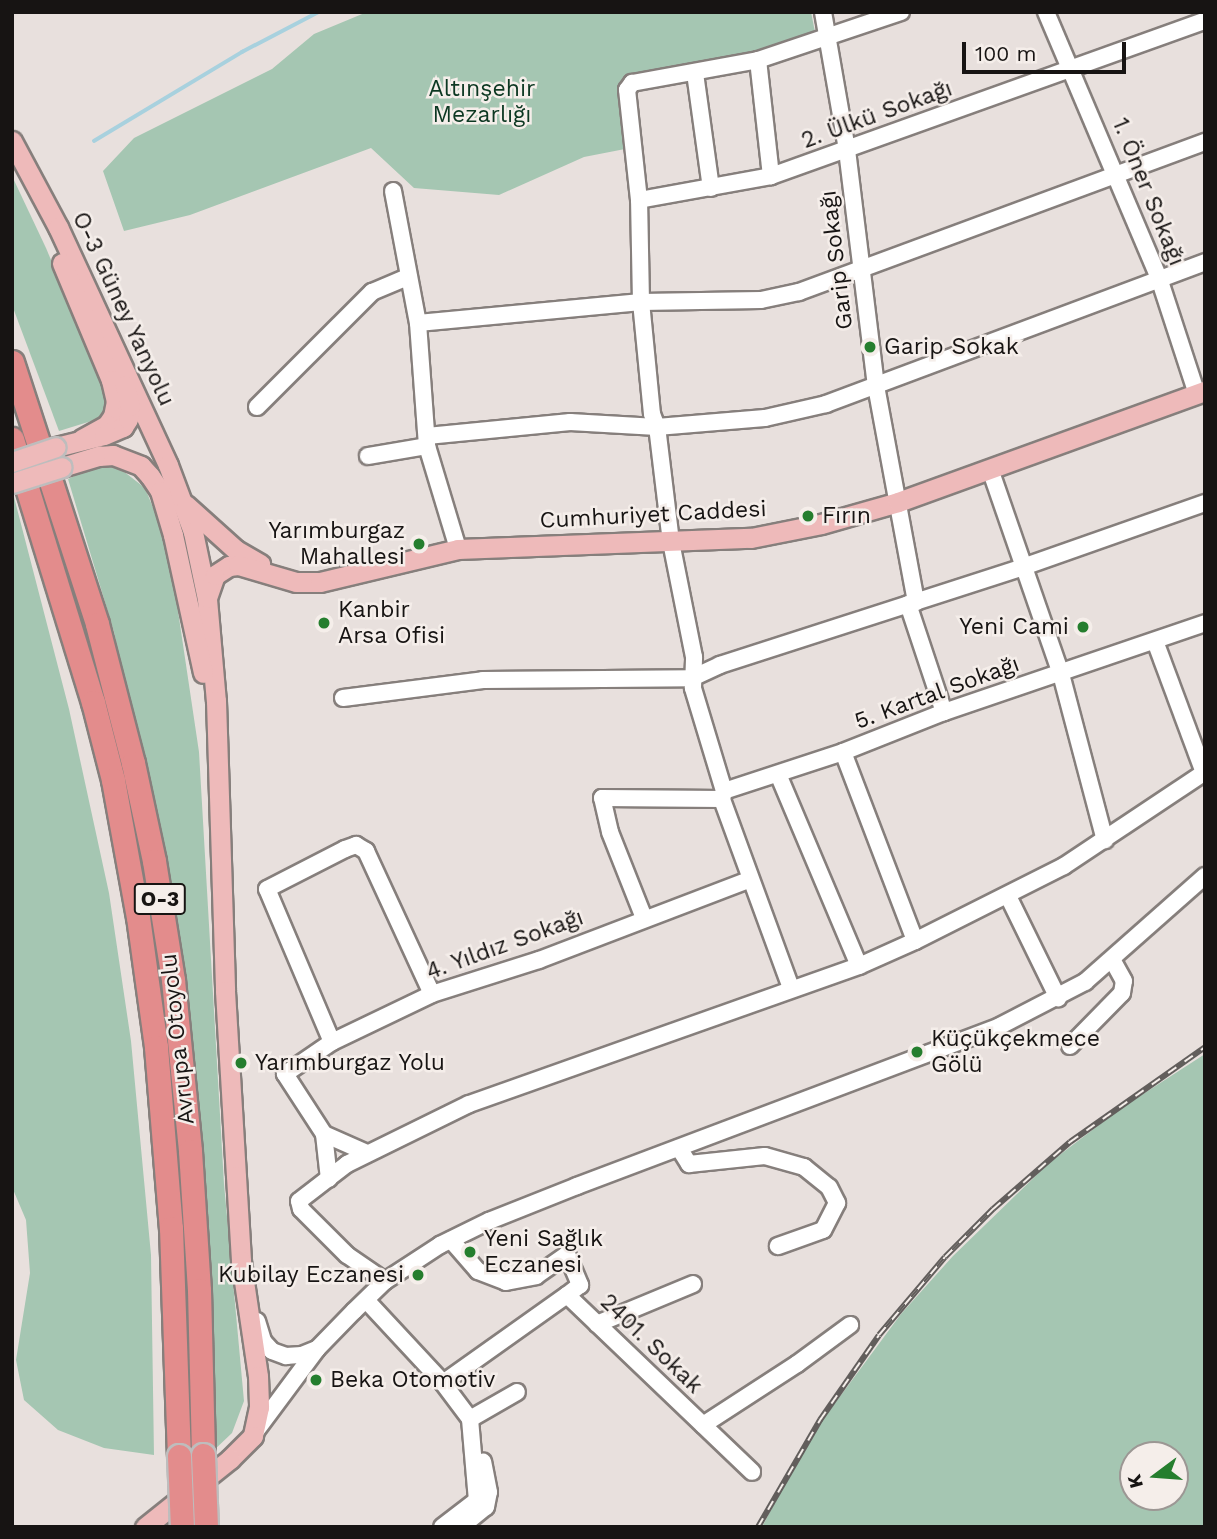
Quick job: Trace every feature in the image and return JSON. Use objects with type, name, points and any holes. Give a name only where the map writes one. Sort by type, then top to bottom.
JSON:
[{"type":"highway","name":"Avrupa Otoyolu","points":[[12,362],[100,636],[154,861],[173,980],[189,1138],[198,1290],[206,1527]]},
{"type":"highway","name":"Avrupa Otoyolu","points":[[12,439],[93,702],[115,792],[138,917],[156,1047],[172,1228],[182,1527]]},
{"type":"main road","points":[[12,128],[116,401],[113,416],[107,425],[82,439]]},
{"type":"main road","name":"O-3 Güney Yanyolu","points":[[12,141],[58,228],[183,502],[201,561],[207,599],[217,732]]},
{"type":"main road","points":[[12,462],[82,439],[104,435],[122,427],[128,419],[130,406],[122,378],[72,267],[58,228]]},
{"type":"main road","name":"Cumhuriyet Caddesi","points":[[207,599],[215,575],[229,566],[238,565],[296,582],[344,578],[458,549],[751,538],[821,524],[898,502],[1201,392]]},
{"type":"main road","points":[[12,483],[99,456],[127,458],[141,466],[160,491],[173,535],[217,732],[225,991],[242,1261],[258,1376],[259,1407],[253,1436],[230,1459],[145,1527]]},
{"type":"main road","points":[[183,502],[236,550],[296,582]]},
{"type":"street","name":"Garip Sokağı","points":[[823,12],[847,150],[859,269],[876,386],[898,502],[912,603],[944,712]]},
{"type":"street","points":[[791,988],[749,880],[692,678],[694,657],[671,542],[657,427],[652,414],[641,302],[639,200],[627,90],[632,83],[758,60],[901,12]]},
{"type":"street","name":"1. Öner Sokağı","points":[[1046,12],[1073,68],[1201,392]]},
{"type":"street","name":"2. Ülkü Sokağı","points":[[639,200],[771,176],[1205,21]]},
{"type":"street","points":[[758,60],[771,176]]},
{"type":"street","points":[[695,73],[711,188]]},
{"type":"street","points":[[418,323],[641,302],[761,300],[799,292],[1205,142]]},
{"type":"street","points":[[393,191],[418,323],[427,441],[458,549]]},
{"type":"street","points":[[368,456],[427,441],[570,422],[657,427],[765,418],[826,404],[1205,262]]},
{"type":"street","points":[[257,407],[372,292],[408,277]]},
{"type":"street","points":[[990,469],[1061,674],[1105,840]]},
{"type":"street","points":[[343,698],[483,680],[692,678],[720,666],[1023,567],[1205,502]]},
{"type":"street","name":"5. Kartal Sokağı","points":[[644,918],[601,807],[602,798],[723,795],[844,752],[944,712],[1205,623]]},
{"type":"street","points":[[385,1281],[347,1255],[301,1209],[299,1200],[367,1153],[469,1104],[859,966],[915,941],[1008,896],[1105,840],[1204,772],[1155,641]]},
{"type":"street","points":[[844,752],[915,941]]},
{"type":"street","points":[[778,774],[859,966]]},
{"type":"street","points":[[332,1041],[267,888],[345,849],[356,845],[366,850],[432,994]]},
{"type":"street","points":[[253,1436],[317,1349],[385,1281],[451,1240],[489,1221],[1000,1027],[1085,982],[1113,961],[1205,876]]},
{"type":"street","name":"4. Yıldız Sokağı","points":[[324,1134],[285,1074],[332,1041],[432,994],[539,960],[749,880]]},
{"type":"street","points":[[1008,896],[1058,998]]},
{"type":"street","points":[[1070,1046],[1122,993],[1124,981],[1113,961]]},
{"type":"street","points":[[324,1134],[367,1153]]},
{"type":"street","points":[[324,1134],[329,1178]]},
{"type":"street","points":[[679,1149],[690,1164],[765,1156],[804,1167],[829,1186],[837,1203],[823,1230],[778,1245]]},
{"type":"street","points":[[451,1240],[478,1271],[506,1282],[536,1276],[567,1254],[580,1285],[567,1295]]},
{"type":"street","points":[[242,1261],[263,1341],[272,1351],[286,1356],[302,1355],[317,1349]]},
{"type":"street","points":[[597,1324],[692,1284]]},
{"type":"street","name":"2401. Sokak","points":[[443,1383],[567,1295],[752,1472]]},
{"type":"street","points":[[366,1300],[443,1383],[470,1419],[474,1440],[477,1500],[442,1527]]},
{"type":"street","points":[[703,1425],[797,1364],[850,1325]]},
{"type":"street","points":[[470,1419],[517,1392]]},
{"type":"street","points":[[461,1527],[486,1507],[489,1492],[484,1462],[474,1440]]},
{"type":"green space","name":"Altınşehir Mezarlığı","points":[[367,12],[811,12],[815,32],[812,36],[758,53],[625,78],[619,87],[618,100],[625,149],[584,157],[499,195],[414,188],[371,148],[190,215],[124,231],[103,171],[134,138],[272,69],[314,34]]},
{"type":"green space","points":[[12,176],[46,248],[111,403],[98,419],[59,431],[12,305]]},
{"type":"green space","points":[[94,467],[118,467],[145,488],[168,544],[199,752],[224,1184],[244,1401],[232,1433],[212,1452],[202,1168],[188,1011],[165,879],[114,632],[68,479]]},
{"type":"green space","points":[[14,497],[69,709],[109,893],[131,1041],[151,1255],[154,1455],[104,1448],[58,1430],[24,1400],[16,1360],[30,1273],[26,1220],[12,1187]]},
{"type":"green space","points":[[1205,1054],[1205,1527],[762,1527],[799,1457],[824,1418],[901,1314],[953,1256],[1049,1163],[1120,1109]]},
{"type":"waterway","points":[[94,141],[242,52],[319,12]]},
{"type":"railway","points":[[758,1527],[820,1420],[879,1335],[945,1257],[993,1209],[1070,1142],[1205,1047]]},
{"type":"place","name":"Garip Sokak","points":[[870,347]]},
{"type":"place","name":"Fırın","points":[[808,516]]},
{"type":"place","name":"Yarımburgaz Mahallesi","points":[[419,544]]},
{"type":"place","name":"Kanbir Arsa Ofisi","points":[[324,623]]},
{"type":"place","name":"Yeni Cami","points":[[1083,627]]},
{"type":"place","name":"Küçükçekmece Gölü","points":[[917,1052]]},
{"type":"place","name":"Yarımburgaz Yolu","points":[[241,1063]]},
{"type":"place","name":"Yeni Sağlık Eczanesi","points":[[470,1252]]},
{"type":"place","name":"Kubilay Eczanesi","points":[[418,1275]]},
{"type":"place","name":"Beka Otomotiv","points":[[316,1380]]}]
